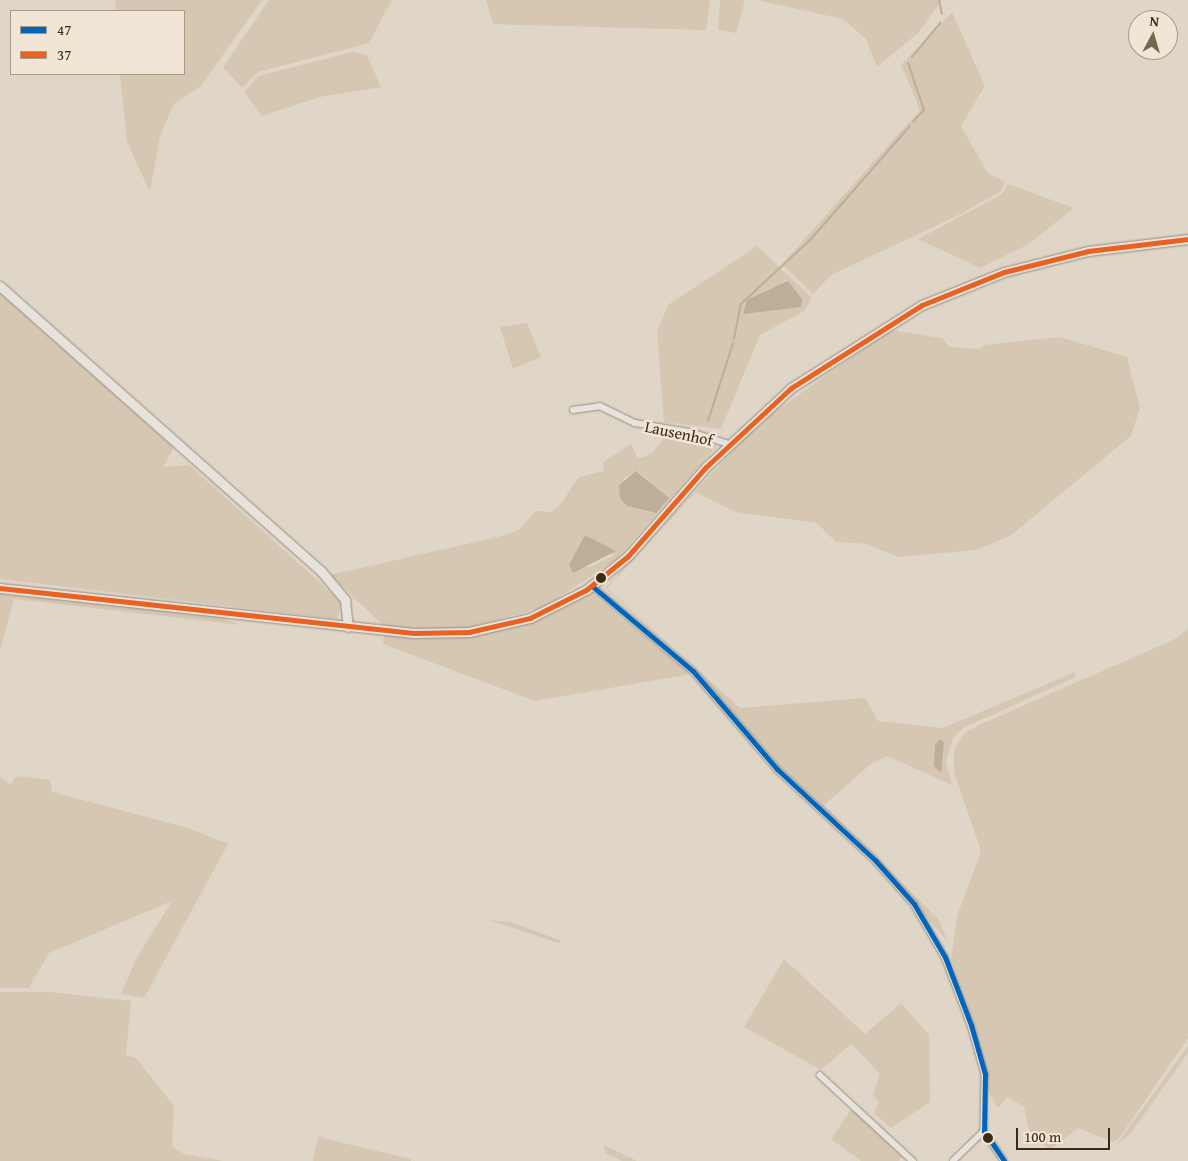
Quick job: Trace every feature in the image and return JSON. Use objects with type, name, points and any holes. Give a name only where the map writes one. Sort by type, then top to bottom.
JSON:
[{"type":"main road","points":[[0,588],[348,627],[442,635],[469,632],[530,618],[592,586],[628,556],[729,444],[791,388],[922,306],[1004,272],[1088,250],[1188,239]]},
{"type":"main road","points":[[0,286],[321,571],[345,600],[348,627]]},
{"type":"street","name":"Lausenhof","points":[[573,410],[600,406],[636,424],[690,432],[729,444]]},
{"type":"street","points":[[592,586],[693,671],[777,770],[875,860],[914,904],[945,957],[971,1025],[985,1074],[984,1131],[1004,1161]]},
{"type":"street","points":[[820,1075],[913,1161]]},
{"type":"street","points":[[953,1161],[984,1131]]},
{"type":"shaded area","points":[[115,0],[262,0],[201,86],[174,104],[160,136],[150,192],[127,142],[120,75],[185,75],[185,10],[116,10]]},
{"type":"shaded area","points":[[269,0],[392,0],[369,43],[258,72],[242,88],[223,67]]},
{"type":"shaded area","points":[[486,0],[710,0],[706,30],[493,24]]},
{"type":"shaded area","points":[[720,0],[745,0],[736,33],[718,30]]},
{"type":"shaded area","points":[[756,0],[942,0],[918,33],[877,67],[866,39],[843,19]]},
{"type":"shaded area","points":[[952,12],[985,86],[961,126],[987,172],[1005,182],[1000,192],[957,216],[831,275],[813,294],[782,264],[920,110],[901,65]]},
{"type":"shaded area","points":[[353,52],[367,55],[381,87],[320,97],[262,116],[244,92],[258,76]]},
{"type":"shaded area","points":[[1008,184],[1074,208],[1027,245],[980,268],[918,239],[1002,194]]},
{"type":"shaded area","points":[[757,246],[812,298],[804,311],[760,335],[721,429],[664,422],[657,332],[668,305]]},
{"type":"shaded area","points":[[788,281],[802,299],[801,307],[743,314],[747,300]]},
{"type":"shaded area","points":[[0,292],[174,448],[163,467],[189,465],[342,602],[337,619],[0,579]]},
{"type":"shaded area","points":[[527,323],[541,357],[513,369],[500,327]]},
{"type":"shaded area","points":[[890,330],[942,338],[950,347],[981,349],[983,345],[1060,337],[1127,357],[1140,408],[1131,436],[1010,536],[976,550],[898,557],[867,544],[836,542],[817,523],[735,512],[696,492],[607,588],[680,653],[605,588],[759,423]]},
{"type":"shaded area","points":[[669,432],[696,436],[717,446],[617,559],[544,607],[467,628],[425,631],[384,626],[330,575],[506,535],[520,529],[535,511],[551,512],[560,505],[579,477],[604,471],[603,462],[631,444],[638,458],[652,453]],"holes":[[[639,472],[667,497],[654,513],[627,506],[620,498],[624,478]],[[587,535],[614,555],[590,567],[569,565]]]},
{"type":"shaded area","points":[[636,471],[669,498],[656,513],[627,506],[620,498],[619,485]]},
{"type":"shaded area","points":[[585,535],[616,551],[573,573],[569,565]]},
{"type":"shaded area","points":[[589,592],[691,674],[535,701],[383,644],[384,634],[446,638],[494,631],[535,620]]},
{"type":"shaded area","points":[[0,594],[217,616],[241,625],[14,599],[0,651]]},
{"type":"shaded area","points":[[1188,629],[1188,1038],[1120,1137],[1113,1142],[1078,1128],[1050,1150],[1029,1131],[1024,1107],[1008,1097],[998,1108],[986,1087],[981,1050],[951,959],[957,916],[981,851],[954,772],[954,749],[965,733],[979,725],[1173,640]]},
{"type":"shaded area","points":[[688,661],[740,708],[865,698],[878,721],[943,728],[1075,672],[1076,677],[963,728],[953,738],[946,761],[952,785],[887,756],[871,764],[824,805],[939,920],[948,942],[875,858],[791,781]]},
{"type":"shaded area","points":[[940,739],[944,742],[941,773],[934,766],[935,745]]},
{"type":"shaded area","points":[[17,776],[50,780],[52,792],[185,827],[228,844],[144,998],[121,994],[137,957],[172,901],[49,953],[29,988],[0,988],[0,777],[10,784]]},
{"type":"shaded area","points":[[489,920],[511,922],[562,941],[558,943]]},
{"type":"shaded area","points":[[784,959],[865,1034],[901,1003],[929,1035],[930,1102],[891,1128],[874,1113],[879,1102],[873,1095],[880,1074],[851,1044],[821,1070],[744,1027]]},
{"type":"shaded area","points":[[0,992],[51,992],[131,1001],[126,1055],[136,1058],[174,1106],[172,1146],[184,1154],[223,1161],[0,1161]]},
{"type":"shaded area","points":[[1188,1046],[1188,1053],[1131,1133],[1116,1145]]},
{"type":"shaded area","points":[[852,1108],[903,1155],[899,1161],[861,1161],[831,1139]]},
{"type":"shaded area","points":[[318,1137],[411,1159],[411,1161],[313,1161]]},
{"type":"shaded area","points":[[604,1145],[637,1161],[622,1161],[605,1153]]},
{"type":"waterway","points":[[939,0],[942,14]]},
{"type":"waterway","points":[[912,57],[941,22]]},
{"type":"waterway","points":[[908,63],[924,110],[913,122]]},
{"type":"waterway","points":[[734,339],[741,304],[811,239],[910,126]]},
{"type":"waterway","points":[[708,421],[733,343]]},
{"type":"transit line","name":"37","points":[[0,588],[414,633],[469,632],[530,618],[586,590],[628,556],[706,467],[791,388],[922,305],[1004,272],[1088,251],[1188,239]]},
{"type":"transit line","name":"47","points":[[592,586],[693,671],[777,769],[875,860],[914,904],[945,957],[971,1025],[985,1074],[984,1131],[1004,1161]]}]
